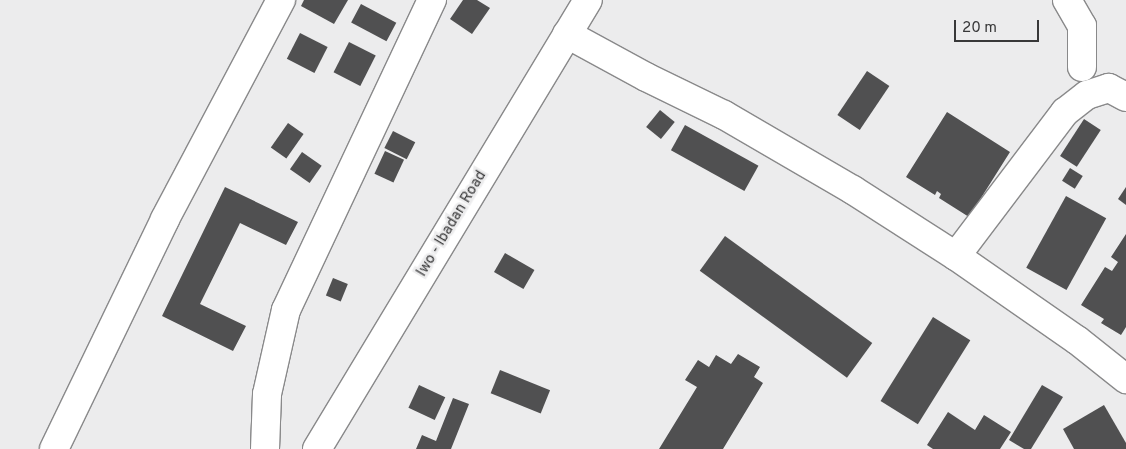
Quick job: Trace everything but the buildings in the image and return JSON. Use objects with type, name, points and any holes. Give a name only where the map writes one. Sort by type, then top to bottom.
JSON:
[{"type":"street","points":[[54,449],[165,219],[281,0]]},
{"type":"street","points":[[265,449],[267,394],[286,310],[432,0]]},
{"type":"street","name":"Iwo - Ibadan Road","points":[[317,449],[588,0]]},
{"type":"street","points":[[1067,0],[1082,26],[1082,67]]},
{"type":"street","points":[[567,34],[771,141],[853,190],[956,256],[1077,340],[1126,378]]},
{"type":"street","points":[[956,256],[1065,112],[1087,95],[1109,88],[1126,97]]}]
